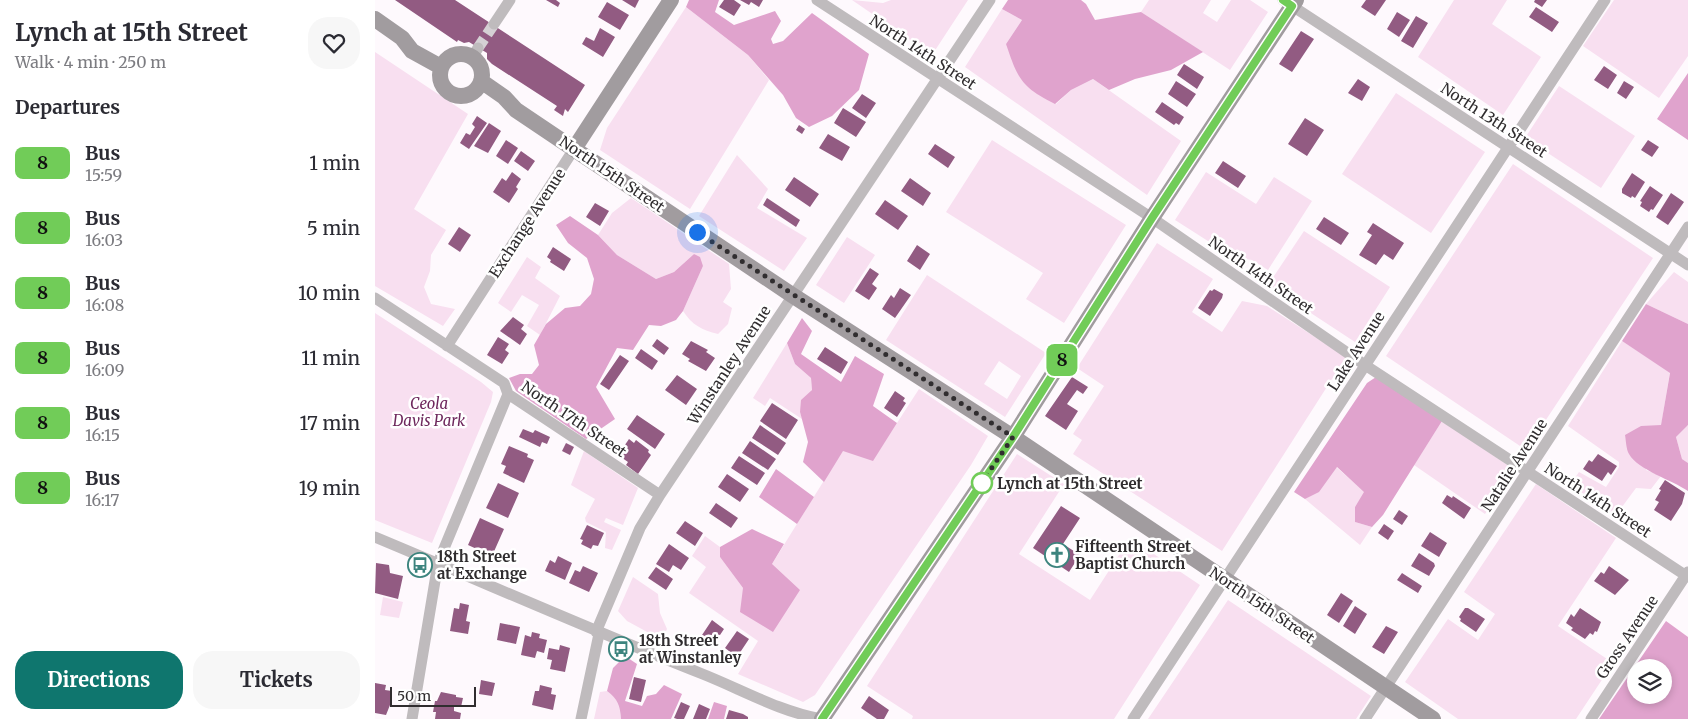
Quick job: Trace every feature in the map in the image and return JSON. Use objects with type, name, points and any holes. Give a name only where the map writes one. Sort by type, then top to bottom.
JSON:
[{"type":"street","points":[[494,24],[510,0]]},
{"type":"street","name":"Exchange Avenue","points":[[447,346],[671,0]]},
{"type":"street","name":"North 14th Street","points":[[817,0],[1152,218],[1365,365],[1687,575]]},
{"type":"street","name":"Winstanley Avenue","points":[[581,719],[597,633],[640,528],[792,295],[990,0]]},
{"type":"street","name":"Lake Avenue","points":[[1133,719],[1225,581],[1507,146],[1605,0]]},
{"type":"street","points":[[375,537],[597,633],[713,678],[795,714],[821,719],[1013,437],[1290,2]]},
{"type":"street","name":"North 13th Street","points":[[1290,2],[1688,265]]},
{"type":"street","points":[[375,19],[402,38],[412,51],[443,63]]},
{"type":"street","points":[[475,52],[482,72],[478,86],[462,96],[450,94],[443,87],[439,78],[443,63],[459,53],[475,52]]},
{"type":"street","name":"North 15th Street","points":[[478,86],[502,106],[516,110],[792,295],[1013,437],[1433,719]]},
{"type":"street","name":"Natalie Avenue","points":[[1365,719],[1688,227]]},
{"type":"street","name":"North 17th Street","points":[[375,298],[504,383],[508,394],[660,495]]},
{"type":"street","points":[[412,719],[438,563],[508,394]]},
{"type":"street","name":"Gross Avenue","points":[[1591,719],[1687,575]]},
{"type":"green space","points":[[852,0],[883,3],[891,0],[968,0],[932,55]]},
{"type":"green space","points":[[1149,0],[1211,0],[1203,13],[1217,22],[1231,0],[1250,0],[1268,12],[1230,70],[1141,12]]},
{"type":"green space","points":[[1454,0],[1507,0],[1492,24],[1541,57],[1503,115],[1418,57]]},
{"type":"green space","points":[[1614,0],[1688,0],[1688,56],[1659,98],[1583,46]]},
{"type":"green space","points":[[686,7],[748,55],[769,80],[690,209],[600,150],[607,128]]},
{"type":"green space","points":[[1002,9],[1022,20],[1006,44],[1056,104],[1071,90],[1093,79],[1181,141],[1147,195],[965,67]]},
{"type":"green space","points":[[375,52],[468,114],[414,209],[446,230],[431,255],[430,271],[424,287],[431,304],[455,309],[443,326],[375,286]]},
{"type":"green space","points":[[1559,86],[1635,136],[1601,188],[1525,138]]},
{"type":"green space","points":[[1396,93],[1485,152],[1431,233],[1342,174]]},
{"type":"green space","points":[[992,140],[1126,225],[1064,323],[1026,299],[1043,273],[946,212]]},
{"type":"green space","points":[[737,155],[768,189],[757,208],[807,238],[784,271],[699,216]]},
{"type":"green space","points":[[1513,164],[1653,258],[1526,450],[1386,356]]},
{"type":"green space","points":[[1206,172],[1256,204],[1274,177],[1312,201],[1268,270],[1252,260],[1233,257],[1175,220]]},
{"type":"green space","points":[[631,198],[729,264],[731,289],[723,302],[732,308],[728,324],[718,334],[698,326],[683,311],[703,266],[694,254],[674,272],[656,279],[617,255],[598,235],[612,213]]},
{"type":"green space","points":[[1304,231],[1390,287],[1355,342],[1268,285]]},
{"type":"green space","points":[[847,237],[875,255],[844,303],[816,285]]},
{"type":"green space","points":[[1157,243],[1213,279],[1192,312],[1222,332],[1242,301],[1267,306],[1346,357],[1222,551],[1073,454],[1082,440],[1073,434],[1104,386],[1077,368]]},
{"type":"green space","points":[[527,257],[541,267],[535,278],[560,296],[540,335],[527,326],[539,305],[522,295],[511,312],[498,303]]},
{"type":"green space","points":[[1674,272],[1688,282],[1688,324],[1646,304]]},
{"type":"green space","points":[[927,275],[1046,353],[1005,417],[886,340]],"holes":[[[999,361],[1021,376],[1007,399],[984,384]]]},
{"type":"green space","name":"Ceola Davis Park","points":[[375,313],[481,382],[493,392],[491,402],[432,543],[375,520]]},
{"type":"green space","points":[[1622,341],[1670,372],[1661,426],[1641,426],[1646,470],[1661,476],[1651,489],[1636,488],[1616,515],[1570,485],[1579,472],[1606,487],[1619,467],[1619,462],[1568,426]]},
{"type":"green space","points":[[787,343],[795,364],[811,378],[812,390],[800,412],[802,419],[770,398],[765,406],[753,398]]},
{"type":"green space","points":[[919,389],[988,436],[971,465],[815,695],[803,702],[738,674],[758,641],[689,593],[706,567],[692,556],[705,536],[720,547],[720,557],[743,588],[772,564],[843,450],[873,460]]},
{"type":"green space","points":[[1442,421],[1515,470],[1485,514],[1414,465]]},
{"type":"green space","points":[[1688,425],[1688,463],[1682,459],[1676,437]]},
{"type":"green space","points":[[584,451],[638,488],[623,525],[606,518],[604,522],[621,530],[612,550],[605,548],[606,532],[586,522],[585,518],[595,499],[571,485]]},
{"type":"green space","points":[[1017,454],[1064,484],[1019,554],[1090,600],[1130,538],[1200,585],[1114,719],[912,719],[913,716],[867,686]]},
{"type":"green space","points":[[1336,467],[1365,492],[1355,507],[1355,522],[1372,527],[1360,545],[1305,499],[1319,491]]},
{"type":"green space","points":[[1536,484],[1616,538],[1558,626],[1613,663],[1576,719],[1458,719],[1405,682],[1448,619],[1478,640],[1495,614],[1464,592]]},
{"type":"green space","points":[[633,577],[658,594],[660,613],[667,629],[662,640],[627,621],[618,611]]},
{"type":"green space","points":[[383,597],[403,602],[399,618],[380,615]]},
{"type":"green space","points":[[1228,600],[1371,696],[1356,719],[1148,719]]},
{"type":"green space","points":[[607,691],[618,703],[621,719],[594,719],[600,692]]},
{"type":"shaded area","points":[[689,0],[719,0],[715,12],[734,25],[775,11],[781,21],[771,39],[773,44],[783,41],[812,13],[869,54],[859,90],[832,116],[809,127],[796,118],[783,95],[748,55],[686,7]]},
{"type":"shaded area","points":[[1008,0],[1081,0],[1086,4],[1095,20],[1141,12],[1203,52],[1171,70],[1135,79],[1109,90],[1093,79],[1071,90],[1055,104],[1028,87],[1022,81],[1014,66],[1006,44],[1022,20],[1002,9]]},
{"type":"shaded area","points":[[1688,73],[1688,140],[1657,119]]},
{"type":"shaded area","points":[[570,216],[598,235],[617,255],[656,279],[674,272],[694,254],[700,257],[703,266],[683,311],[676,320],[661,326],[649,325],[633,350],[617,348],[596,387],[615,419],[586,439],[516,391],[509,378],[520,374],[532,374],[539,365],[534,345],[546,324],[565,308],[580,306],[591,294],[594,279],[587,258],[568,243],[556,225]]},
{"type":"shaded area","points":[[1646,304],[1688,324],[1688,425],[1676,437],[1682,459],[1688,463],[1688,491],[1647,470],[1633,460],[1627,447],[1625,435],[1641,426],[1661,425],[1670,373],[1622,341]]},
{"type":"shaded area","points":[[802,318],[812,331],[801,354],[841,382],[855,356],[884,374],[873,406],[897,423],[873,461],[843,451],[824,482],[803,462],[808,442],[800,412],[801,400],[812,390],[811,378],[795,364],[787,343]]},
{"type":"shaded area","points":[[1376,377],[1442,421],[1383,515],[1372,527],[1355,522],[1355,507],[1364,492],[1337,467],[1319,492],[1305,499],[1294,492],[1367,383]]},
{"type":"shaded area","points":[[776,469],[814,497],[797,524],[759,497]]},
{"type":"shaded area","points":[[752,529],[784,544],[772,564],[800,590],[773,632],[740,612],[743,588],[720,557],[720,547]]},
{"type":"shaded area","points":[[1666,621],[1688,637],[1688,719],[1599,719],[1627,678],[1627,704],[1672,704],[1672,659],[1640,659]]},
{"type":"shaded area","points":[[625,656],[637,664],[625,701],[642,706],[647,696],[656,694],[664,685],[682,694],[671,719],[621,719],[618,703],[607,691],[613,668]]},
{"type":"shaded area","points":[[714,702],[727,706],[724,719],[708,719]]},
{"type":"building","points":[[395,0],[455,0],[585,85],[568,112],[565,109],[563,116],[554,110],[557,106],[492,64],[487,59],[487,53],[469,42],[464,43],[458,40],[457,42]]},
{"type":"building","points":[[546,0],[556,0],[560,3],[558,7]]},
{"type":"building","points":[[622,0],[639,0],[635,8]]},
{"type":"building","points":[[724,0],[734,0],[741,5],[734,16],[719,7]]},
{"type":"building","points":[[740,0],[763,0],[759,7],[751,2],[749,5]]},
{"type":"building","points":[[1366,0],[1386,0],[1375,16],[1361,7]]},
{"type":"building","points":[[1535,0],[1547,0],[1542,7],[1534,2]]},
{"type":"building","points":[[607,2],[629,15],[620,30],[598,17]]},
{"type":"building","points":[[1536,7],[1559,22],[1552,32],[1529,17]]},
{"type":"building","points":[[1397,12],[1410,20],[1399,37],[1387,29]]},
{"type":"building","points":[[1416,16],[1428,23],[1413,48],[1401,41]]},
{"type":"building","points":[[600,28],[615,37],[603,57],[582,44],[586,37],[594,41]]},
{"type":"building","points":[[1301,31],[1314,39],[1292,72],[1279,64]]},
{"type":"building","points":[[1184,64],[1204,77],[1197,89],[1177,75]]},
{"type":"building","points":[[1604,66],[1617,75],[1608,89],[1594,80]]},
{"type":"building","points":[[1358,79],[1370,87],[1362,101],[1348,93]]},
{"type":"building","points":[[1176,81],[1196,94],[1187,107],[1168,94]]},
{"type":"building","points":[[1624,81],[1634,87],[1626,99],[1617,93]]},
{"type":"building","points":[[862,94],[876,103],[866,118],[852,108]]},
{"type":"building","points":[[1162,102],[1184,117],[1179,125],[1176,123],[1174,125],[1155,112]]},
{"type":"building","points":[[843,108],[866,122],[856,137],[834,123]]},
{"type":"building","points":[[477,116],[487,123],[469,149],[460,143],[466,133],[470,135],[475,127],[472,124]]},
{"type":"building","points":[[1305,118],[1324,130],[1307,156],[1288,144]]},
{"type":"building","points":[[489,123],[501,131],[488,153],[474,146]]},
{"type":"building","points":[[799,125],[805,129],[802,134],[796,130]]},
{"type":"building","points":[[828,134],[850,147],[842,161],[819,148]]},
{"type":"building","points":[[506,140],[518,148],[508,164],[496,156]]},
{"type":"building","points":[[1648,140],[1659,147],[1652,157],[1641,150]]},
{"type":"building","points":[[935,144],[955,157],[948,168],[928,154]]},
{"type":"building","points":[[521,151],[535,161],[528,171],[514,161]]},
{"type":"building","points":[[1223,161],[1246,176],[1238,188],[1215,173]]},
{"type":"building","points":[[512,172],[521,179],[516,187],[518,189],[509,203],[493,192],[502,178],[506,181]]},
{"type":"building","points":[[1632,173],[1645,182],[1635,198],[1622,193],[1622,189]]},
{"type":"building","points":[[794,177],[819,194],[810,207],[785,190]]},
{"type":"building","points":[[910,178],[931,193],[923,206],[901,191]]},
{"type":"building","points":[[1650,186],[1663,195],[1653,210],[1651,209],[1649,212],[1640,206],[1642,202],[1640,201]]},
{"type":"building","points":[[1671,193],[1684,202],[1668,225],[1656,217]]},
{"type":"building","points":[[767,198],[800,220],[796,227],[763,205]]},
{"type":"building","points":[[885,200],[908,216],[898,230],[875,214]]},
{"type":"building","points":[[595,203],[609,211],[600,226],[586,217]]},
{"type":"building","points":[[1324,217],[1349,233],[1341,245],[1316,229]]},
{"type":"building","points":[[1373,223],[1404,243],[1393,260],[1384,254],[1376,265],[1359,255],[1372,235],[1367,232]]},
{"type":"building","points":[[459,227],[471,235],[460,252],[448,244]]},
{"type":"building","points":[[917,245],[930,254],[920,270],[907,261]]},
{"type":"building","points":[[553,247],[571,259],[564,271],[550,262],[551,260],[547,257]]},
{"type":"building","points":[[870,268],[879,274],[872,284],[877,288],[869,300],[855,291]]},
{"type":"building","points":[[900,288],[911,295],[895,318],[882,309],[891,295],[894,298]]},
{"type":"building","points":[[1214,289],[1223,294],[1210,316],[1198,308],[1210,290]]},
{"type":"building","points":[[513,317],[524,325],[521,329],[527,334],[520,345],[500,331]]},
{"type":"building","points":[[498,337],[509,344],[505,350],[509,353],[502,364],[487,355]]},
{"type":"building","points":[[657,339],[669,348],[664,355],[652,346]]},
{"type":"building","points":[[691,341],[708,350],[706,352],[715,358],[706,371],[688,361],[690,359],[682,354]]},
{"type":"building","points":[[825,347],[848,362],[841,374],[817,359]]},
{"type":"building","points":[[641,349],[658,361],[652,370],[635,358]]},
{"type":"building","points":[[620,355],[629,361],[609,390],[600,384]]},
{"type":"building","points":[[677,375],[697,389],[686,405],[665,390]]},
{"type":"building","points":[[1072,377],[1088,387],[1083,394],[1077,390],[1067,404],[1078,411],[1066,430],[1045,416]]},
{"type":"building","points":[[895,391],[905,398],[903,401],[906,403],[897,417],[884,408]]},
{"type":"building","points":[[772,403],[798,420],[786,439],[760,421]]},
{"type":"building","points":[[637,415],[665,434],[655,449],[627,429]]},
{"type":"building","points":[[760,425],[786,443],[778,455],[752,438]]},
{"type":"building","points":[[523,429],[533,433],[535,430],[550,437],[547,444],[542,442],[540,447],[519,437]]},
{"type":"building","points":[[629,439],[634,443],[636,440],[649,450],[648,452],[651,455],[638,474],[626,465],[628,462],[618,455]]},
{"type":"building","points":[[750,441],[776,459],[768,470],[742,453]]},
{"type":"building","points":[[566,443],[574,447],[570,455],[562,451]]},
{"type":"building","points":[[509,446],[528,454],[527,457],[534,460],[524,483],[503,473],[506,466],[501,464]]},
{"type":"building","points":[[1598,454],[1617,466],[1611,475],[1608,472],[1602,481],[1583,469],[1589,460],[1592,462]]},
{"type":"building","points":[[739,456],[765,473],[757,485],[731,468]]},
{"type":"building","points":[[727,474],[749,489],[740,502],[718,487]]},
{"type":"building","points":[[1665,480],[1685,493],[1682,504],[1671,521],[1654,510],[1659,502],[1655,500],[1661,490],[1659,489]]},
{"type":"building","points":[[498,483],[519,493],[508,518],[486,508]]},
{"type":"building","points":[[1447,495],[1452,498],[1453,496],[1471,508],[1464,519],[1442,503]]},
{"type":"building","points":[[716,503],[738,518],[731,528],[709,513]]},
{"type":"building","points":[[1061,506],[1080,518],[1063,544],[1080,555],[1069,572],[1033,548]]},
{"type":"building","points":[[1399,510],[1408,516],[1402,525],[1393,519]]},
{"type":"building","points":[[480,518],[504,529],[492,556],[468,545]]},
{"type":"building","points":[[685,521],[703,533],[695,546],[676,533]]},
{"type":"building","points":[[1384,524],[1394,531],[1388,540],[1378,533]]},
{"type":"building","points":[[587,525],[604,533],[598,546],[593,545],[591,549],[581,544],[583,540],[580,539]]},
{"type":"building","points":[[1430,532],[1447,543],[1439,557],[1421,546]]},
{"type":"building","points":[[669,544],[689,558],[681,570],[673,565],[669,572],[656,564]]},
{"type":"building","points":[[1419,553],[1434,563],[1435,566],[1429,576],[1411,566]]},
{"type":"building","points":[[558,556],[572,563],[565,580],[545,571],[550,560],[555,563]]},
{"type":"building","points":[[376,563],[389,565],[390,573],[403,576],[398,599],[375,593]]},
{"type":"building","points":[[583,566],[598,573],[589,592],[569,583],[575,570],[580,572]]},
{"type":"building","points":[[1609,566],[1629,580],[1615,595],[1594,581],[1601,572],[1604,574]]},
{"type":"building","points":[[656,567],[673,579],[666,590],[648,578]]},
{"type":"building","points":[[1402,573],[1422,586],[1418,593],[1397,580]]},
{"type":"building","points":[[1341,593],[1353,601],[1339,623],[1327,615]]},
{"type":"building","points":[[460,603],[469,605],[466,621],[470,622],[468,634],[450,631],[454,608],[459,609]]},
{"type":"building","points":[[1355,606],[1367,614],[1355,634],[1343,626]]},
{"type":"building","points":[[1465,608],[1485,619],[1476,632],[1460,621],[1459,617]]},
{"type":"building","points":[[1580,608],[1601,622],[1597,632],[1595,631],[1593,635],[1590,633],[1585,639],[1571,630],[1573,628],[1566,623],[1571,614],[1574,617]]},
{"type":"building","points":[[712,620],[724,629],[712,647],[700,638]]},
{"type":"building","points":[[500,623],[520,627],[516,644],[497,640]]},
{"type":"building","points":[[1386,626],[1398,632],[1384,654],[1372,647]]},
{"type":"building","points":[[737,631],[749,639],[737,657],[725,648]]},
{"type":"building","points":[[532,632],[540,634],[539,638],[547,640],[544,653],[537,651],[535,658],[521,655],[525,635],[531,637]]},
{"type":"building","points":[[560,645],[570,648],[565,672],[550,669],[552,660],[547,659],[549,648],[559,650]]},
{"type":"building","points":[[634,677],[646,680],[641,702],[629,699]]},
{"type":"building","points":[[481,680],[495,683],[492,696],[479,694]]},
{"type":"building","points":[[375,683],[386,685],[385,690],[392,691],[392,705],[390,705],[386,715],[375,713]]},
{"type":"building","points":[[540,685],[552,688],[551,694],[556,695],[553,710],[532,705],[535,691],[539,691]]},
{"type":"building","points":[[441,692],[463,698],[461,707],[454,706],[454,711],[461,713],[460,719],[435,719],[436,712],[433,712],[435,701],[437,701]]},
{"type":"building","points":[[869,696],[889,710],[884,719],[877,719],[861,708]]},
{"type":"building","points":[[681,702],[690,706],[684,719],[674,718]]},
{"type":"building","points":[[699,704],[710,709],[706,719],[693,719]]},
{"type":"building","points":[[729,710],[743,714],[748,719],[726,719]]},
{"type":"tunnel","points":[[478,48],[494,24]]},
{"type":"bus line","name":"8","points":[[822,719],[1013,437],[1152,218],[1292,6],[1283,0]]},
{"type":"place","name":"Lynch at 15th Street","points":[[982,483]]},
{"type":"place","name":"Fifteenth Street Baptist Church","points":[[1057,555]]},
{"type":"place","name":"18th Street at Exchange","points":[[420,565]]},
{"type":"place","name":"18th Street at Winstanley","points":[[621,649]]},
{"type":"route","points":[[697,232],[1013,437],[980,485],[982,483]]}]
